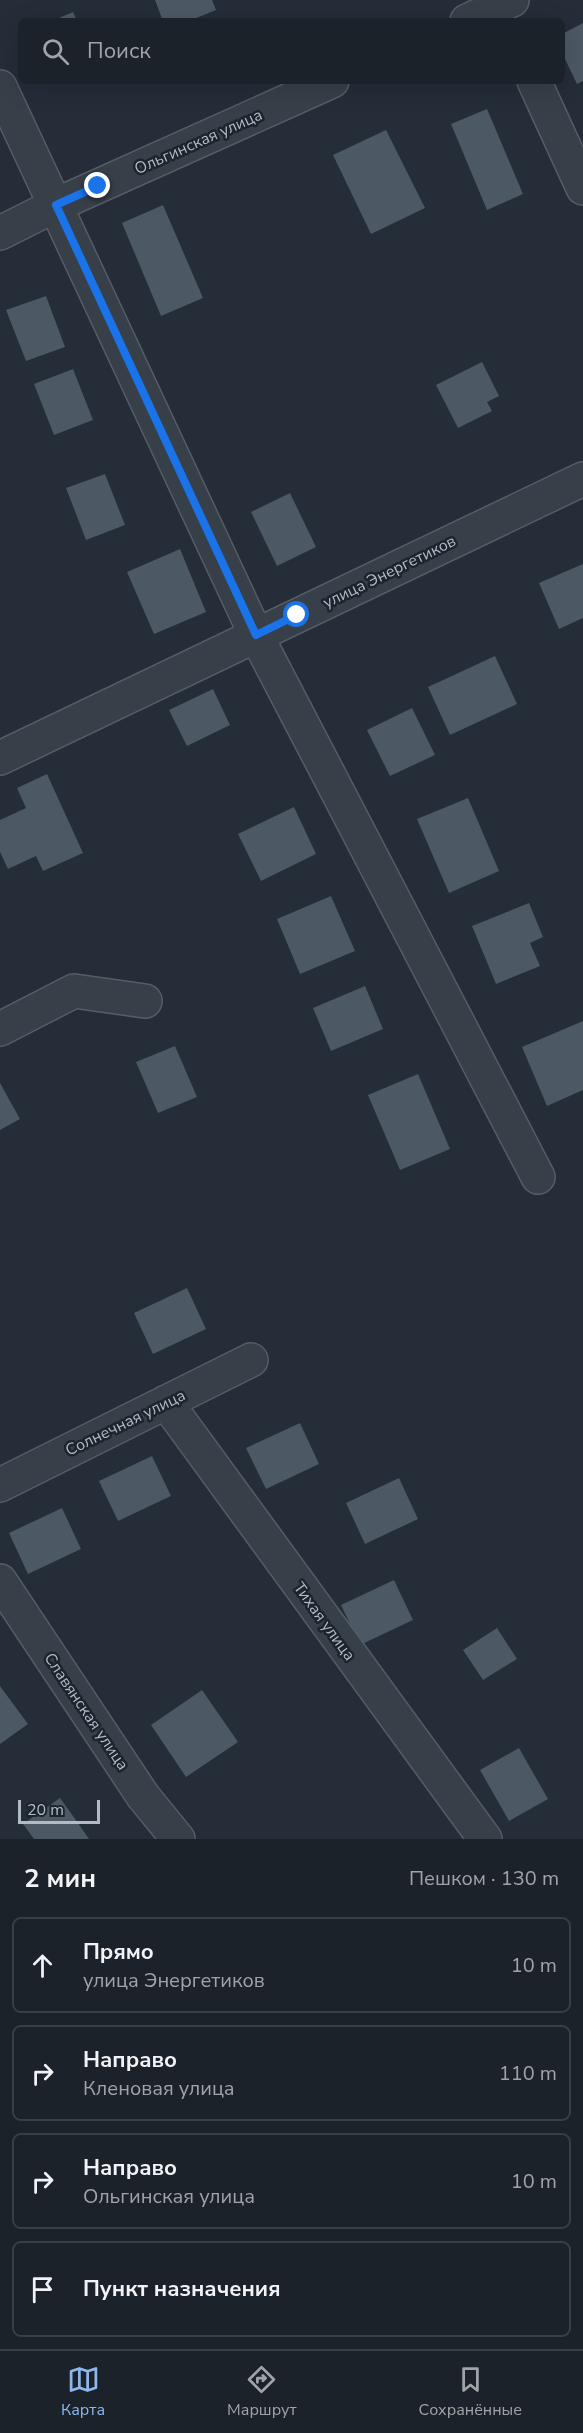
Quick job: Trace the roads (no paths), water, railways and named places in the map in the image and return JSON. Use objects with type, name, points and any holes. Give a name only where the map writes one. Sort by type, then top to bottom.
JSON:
[{"type":"street","points":[[474,18],[505,7]]},
{"type":"street","name":"Ольгинская улица","points":[[0,233],[56,205],[325,84]]},
{"type":"street","points":[[535,84],[583,188]]},
{"type":"street","points":[[0,87],[256,635],[538,1177]]},
{"type":"street","name":"улица Энергетиков","points":[[0,758],[583,479]]},
{"type":"street","points":[[0,1029],[75,991],[145,1001]]},
{"type":"street","name":"Солнечная улица","points":[[0,1485],[251,1360]]},
{"type":"street","name":"Тихая улица","points":[[166,1402],[484,1839]]},
{"type":"street","name":"Славянская улица","points":[[0,1581],[143,1796],[178,1839]]}]
